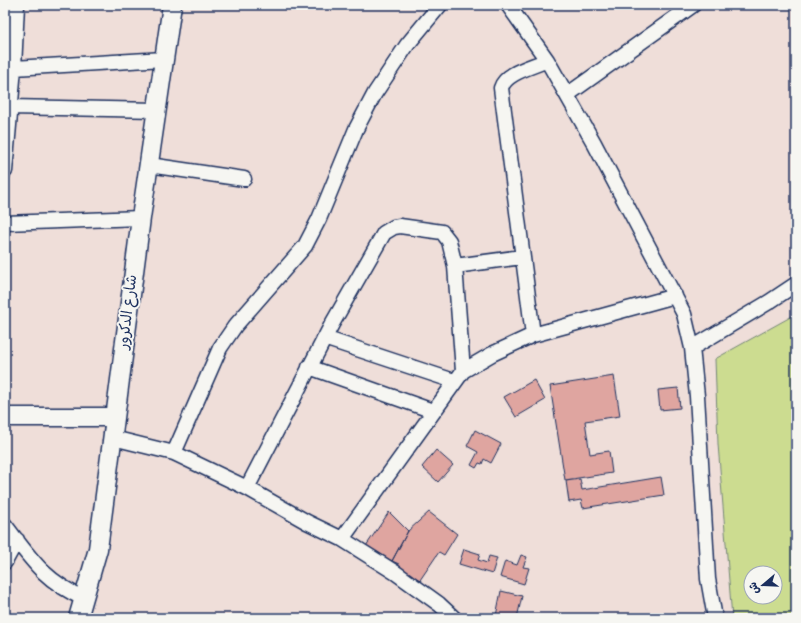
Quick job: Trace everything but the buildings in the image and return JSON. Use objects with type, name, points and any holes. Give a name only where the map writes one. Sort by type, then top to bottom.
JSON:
[{"type":"street","points":[[5,171],[14,68],[17,5]]},
{"type":"street","name":"شارع الدكرور","points":[[78,618],[85,599],[98,549],[141,218],[172,5]]},
{"type":"street","points":[[174,453],[220,348],[235,326],[305,246],[319,219],[356,128],[375,93],[407,45],[440,5]]},
{"type":"street","points":[[508,5],[547,60],[567,95],[684,314],[692,348],[697,396],[708,578],[715,618]]},
{"type":"street","points":[[567,95],[693,5]]},
{"type":"street","points":[[14,68],[164,59]]},
{"type":"street","points":[[533,335],[501,88],[503,82],[510,77],[547,60]]},
{"type":"street","points":[[10,107],[157,110]]},
{"type":"street","points":[[149,165],[244,179]]},
{"type":"street","points":[[5,223],[141,218]]},
{"type":"street","points":[[247,488],[324,338],[384,233],[389,229],[400,226],[442,232],[449,241],[455,266],[463,371]]},
{"type":"street","points":[[455,266],[522,257]]},
{"type":"street","points":[[692,348],[796,284]]},
{"type":"street","points":[[342,539],[454,381],[463,371],[492,354],[533,335],[675,296]]},
{"type":"street","points":[[324,338],[454,381]]},
{"type":"street","points":[[309,367],[433,411]]},
{"type":"street","points":[[5,417],[115,417]]},
{"type":"street","points":[[112,438],[174,453],[247,488],[307,522],[342,539],[396,573],[439,604],[454,618]]},
{"type":"street","points":[[5,525],[30,560],[51,580],[85,599]]},
{"type":"street","points":[[5,562],[16,540]]},
{"type":"green space","points":[[796,314],[796,618],[732,618],[718,444],[715,359]]}]
